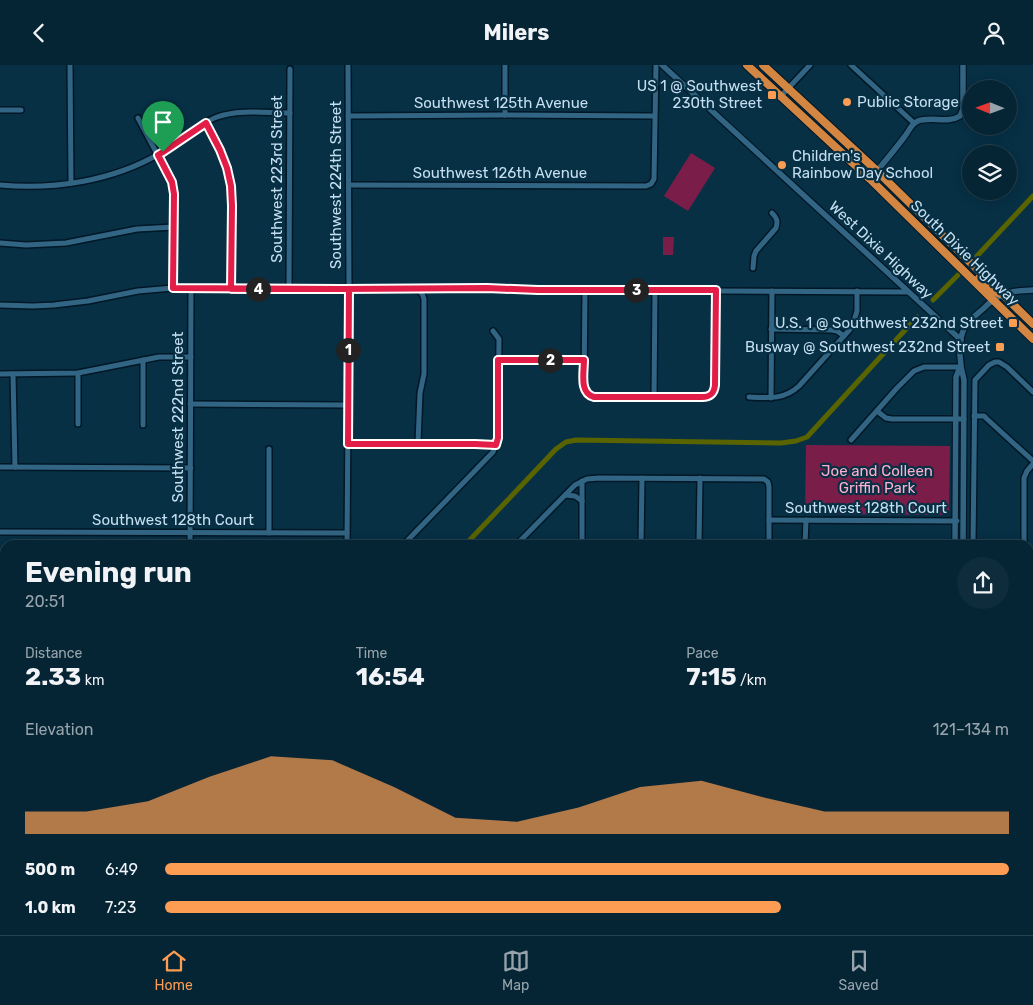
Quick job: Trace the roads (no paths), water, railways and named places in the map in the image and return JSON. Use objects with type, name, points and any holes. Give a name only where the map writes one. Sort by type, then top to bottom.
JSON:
[{"type":"highway","name":"South Dixie Highway","points":[[747,65],[870,179],[1033,339]]},
{"type":"highway","name":"South Dixie Highway","points":[[763,65],[877,171],[1033,324]]},
{"type":"highway","points":[[936,244],[950,249],[996,294],[1003,294]]},
{"type":"highway","points":[[993,300],[999,299],[1033,331]]},
{"type":"street","points":[[70,65],[71,183]]},
{"type":"street","name":"Southwest 224th Street","points":[[347,540],[348,65]]},
{"type":"street","points":[[505,65],[505,115]]},
{"type":"street","points":[[654,116],[656,65]]},
{"type":"street","name":"West Dixie Highway","points":[[662,65],[961,340]]},
{"type":"street","points":[[781,96],[810,65]]},
{"type":"street","points":[[851,65],[914,123]]},
{"type":"street","points":[[870,179],[914,123],[926,119],[951,120],[960,116],[963,109],[963,65]]},
{"type":"street","name":"Southwest 223rd Street","points":[[289,289],[290,69]]},
{"type":"street","points":[[0,110],[21,110]]},
{"type":"street","points":[[0,185],[31,187],[71,183],[111,174],[128,169],[158,155],[218,117],[234,113],[290,113]]},
{"type":"street","name":"Southwest 125th Avenue","points":[[348,116],[654,116]]},
{"type":"street","name":"Southwest 126th Avenue","points":[[348,185],[646,186],[651,184],[654,179],[654,116]]},
{"type":"street","points":[[138,118],[172,182],[174,194],[173,288]]},
{"type":"street","points":[[206,123],[220,150],[231,186],[231,289]]},
{"type":"street","points":[[753,268],[756,251],[776,228],[777,220],[772,213]]},
{"type":"street","points":[[0,243],[26,245],[66,243],[137,229],[174,227]]},
{"type":"street","points":[[0,305],[54,305],[88,301],[138,291],[173,288],[510,288],[538,290],[908,292]]},
{"type":"street","points":[[412,288],[419,290],[423,294],[424,299],[424,375],[420,393],[418,443]]},
{"type":"street","name":"Southwest 222nd Street","points":[[190,540],[191,289]]},
{"type":"street","points":[[585,290],[584,387],[589,396],[596,398],[710,396],[715,385],[716,290]]},
{"type":"street","points":[[654,398],[655,290]]},
{"type":"street","points":[[955,540],[956,377],[960,367],[961,340],[964,330],[993,300],[1003,294],[1033,290]]},
{"type":"street","points":[[771,398],[772,291]]},
{"type":"street","points":[[749,397],[771,398],[795,391],[852,327],[856,318],[858,291]]},
{"type":"street","points":[[772,329],[832,330],[837,331],[844,337]]},
{"type":"street","points":[[408,540],[492,452],[496,445],[498,438],[498,339],[493,331]]},
{"type":"street","points":[[0,374],[78,373],[143,360],[166,357],[191,357]]},
{"type":"street","points":[[143,360],[143,425]]},
{"type":"street","points":[[498,360],[584,360]]},
{"type":"street","points":[[973,540],[975,380],[987,366],[999,362],[1033,391]]},
{"type":"street","points":[[851,440],[915,370],[924,367],[960,367]]},
{"type":"street","points":[[960,367],[964,379],[963,540]]},
{"type":"street","points":[[78,373],[78,425]]},
{"type":"street","points":[[13,374],[15,467]]},
{"type":"street","points":[[190,404],[348,405]]},
{"type":"street","points":[[877,411],[886,418],[964,419]]},
{"type":"street","points":[[974,416],[984,416],[988,419],[1033,462],[1024,478],[1024,540]]},
{"type":"street","points":[[348,444],[496,445]]},
{"type":"street","points":[[268,449],[269,533]]},
{"type":"street","points":[[0,467],[191,468]]},
{"type":"street","points":[[522,540],[575,485],[582,481],[595,478],[759,478],[764,479],[769,487],[769,540]]},
{"type":"street","points":[[641,540],[642,478]]},
{"type":"street","points":[[699,540],[700,478]]},
{"type":"street","points":[[582,481],[582,540]]},
{"type":"street","points":[[565,495],[575,496],[582,501]]},
{"type":"street","name":"Southwest 128th Court","points":[[769,520],[963,521]]},
{"type":"street","points":[[806,520],[806,540]]},
{"type":"street","name":"Southwest 128th Court","points":[[0,532],[347,533]]},
{"type":"waterway","points":[[977,256],[1033,196]]},
{"type":"waterway","points":[[933,300],[958,275]]},
{"type":"waterway","points":[[470,540],[556,449],[566,442],[576,440],[781,443],[807,437],[917,317]]},
{"type":"place","name":"US 1 @ Southwest 230th Street","points":[[772,95]]},
{"type":"place","name":"Public Storage","points":[[847,102]]},
{"type":"place","name":"Children's Rainbow Day School","points":[[782,165]]},
{"type":"place","name":"U.S. 1 @ Southwest 232nd Street","points":[[1013,323]]},
{"type":"place","name":"Busway @ Southwest 232nd Street","points":[[1000,347]]},
{"type":"park label","name":"Joe and Colleen Griffin Park","points":[[877,480]]}]
